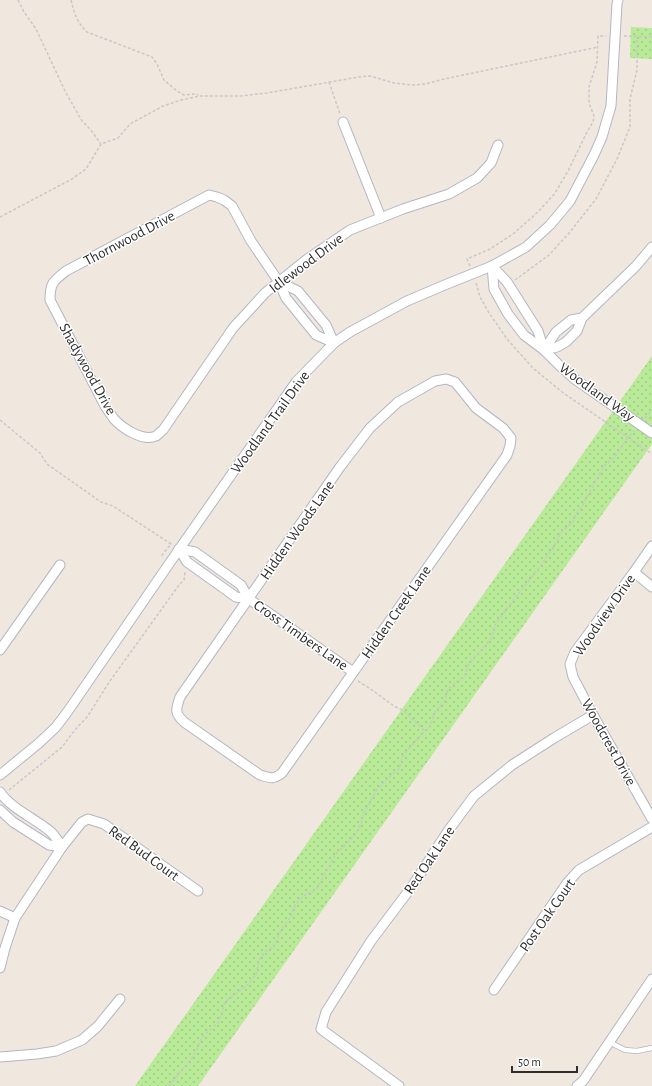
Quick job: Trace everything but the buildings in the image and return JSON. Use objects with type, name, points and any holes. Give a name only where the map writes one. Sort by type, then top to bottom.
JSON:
[{"type":"street","name":"Woodland Trail Drive","points":[[0,775],[39,744],[68,711],[296,382],[334,343],[350,332],[407,302],[492,266],[526,247],[550,225],[570,201],[591,162],[602,137],[612,106],[618,0]]},
{"type":"street","points":[[343,122],[381,218]]},
{"type":"street","name":"Idlewood Drive","points":[[156,436],[163,430],[233,328],[265,293],[306,260],[350,230],[403,209],[449,194],[477,178],[491,163],[498,145]]},
{"type":"street","name":"Thornwood Drive","points":[[50,300],[50,288],[66,271],[209,195],[224,200],[232,206],[250,241],[278,282]]},
{"type":"street","points":[[544,350],[557,347],[566,342],[578,331],[582,318],[636,266],[652,247]]},
{"type":"street","name":"Woodland Way","points":[[492,266],[507,282],[538,331],[544,350]]},
{"type":"street","name":"Woodland Way","points":[[492,266],[494,289],[508,314],[524,335],[544,350],[571,375],[652,432]]},
{"type":"street","points":[[278,282],[298,291],[326,325],[334,343]]},
{"type":"street","points":[[278,282],[286,298],[316,334],[334,343]]},
{"type":"street","name":"Shadywood Drive","points":[[50,300],[105,406],[115,420],[127,430],[137,435],[145,438],[156,436]]},
{"type":"street","points":[[544,350],[556,332],[571,320],[582,318]]},
{"type":"street","name":"Hidden Creek Lane","points":[[271,779],[282,773],[507,455],[510,446],[510,438],[503,428],[476,408],[455,382],[446,379]]},
{"type":"street","name":"Hidden Woods Lane","points":[[271,779],[260,775],[184,722],[178,716],[176,710],[180,697],[340,467],[370,428],[398,402],[435,380],[446,379]]},
{"type":"street","name":"Woodview Drive","points":[[570,664],[575,652],[652,546]]},
{"type":"street","name":"Cross Timbers Lane","points":[[179,549],[195,552],[201,556],[241,586],[249,599],[352,675]]},
{"type":"street","points":[[0,650],[60,565]]},
{"type":"street","points":[[634,572],[652,587]]},
{"type":"street","name":"Woodcrest Drive","points":[[570,664],[573,677],[593,715],[652,819]]},
{"type":"street","name":"Red Oak Lane","points":[[399,1086],[320,1029],[326,1012],[371,941],[413,885],[448,831],[474,796],[512,765],[593,715]]},
{"type":"street","points":[[1,793],[18,809],[52,833],[62,847]]},
{"type":"street","points":[[0,810],[13,822],[49,845],[62,847]]},
{"type":"street","name":"Red Bud Court","points":[[62,847],[82,822],[88,819],[104,824],[198,891]]},
{"type":"street","name":"Post Oak Court","points":[[494,990],[567,883],[578,870],[652,827]]},
{"type":"street","points":[[0,968],[14,918],[62,847]]},
{"type":"street","points":[[0,911],[14,918]]},
{"type":"street","points":[[577,1086],[583,1081],[652,979]]},
{"type":"street","points":[[0,1057],[56,1051],[82,1040],[98,1026],[120,999]]},
{"type":"lane","points":[[609,1042],[625,1050],[637,1051],[652,1048]]},
{"type":"path","points":[[18,0],[24,12],[36,29],[66,93],[82,121],[101,144]]},
{"type":"path","points":[[70,0],[76,17],[87,32],[152,57],[164,80],[177,91],[184,95],[196,94],[199,96]]},
{"type":"path","points":[[652,37],[598,36],[597,62],[589,87],[588,103],[594,116],[594,122],[587,132],[568,171],[555,193],[538,212],[513,234],[490,249],[467,259],[474,273],[480,297],[488,313],[507,339],[533,368],[562,392],[652,454]]},
{"type":"path","points":[[0,217],[72,179],[86,169],[101,144],[118,138],[130,124],[163,106],[181,100],[199,96],[240,96],[267,93],[370,76],[394,83],[413,85],[425,84],[598,47]]},
{"type":"path","points":[[329,82],[343,122]]},
{"type":"path","points":[[169,1086],[192,1058],[202,1037],[219,1022],[225,1002],[250,983],[256,974],[260,958],[266,951],[274,947],[281,930],[291,917],[294,907],[301,898],[318,887],[335,855],[355,835],[376,789],[399,769],[406,751],[425,730],[429,729],[435,712],[444,702],[448,689],[465,676],[468,666],[473,658],[491,639],[495,625],[542,564],[557,542],[560,532],[573,522],[576,514],[581,508],[604,466],[614,458],[628,437],[652,410]]},
{"type":"path","points":[[0,420],[40,453],[47,464],[101,502],[113,506],[171,544],[162,555],[171,561]]},
{"type":"path","points":[[1,793],[62,747],[87,717],[110,681],[184,580],[185,571]]},
{"type":"path","points":[[352,675],[394,706],[404,711],[425,730]]},
{"type":"green space","points":[[631,27],[652,28],[652,59],[630,58]]},
{"type":"green space","points":[[652,356],[652,444],[198,1086],[135,1086]]}]
